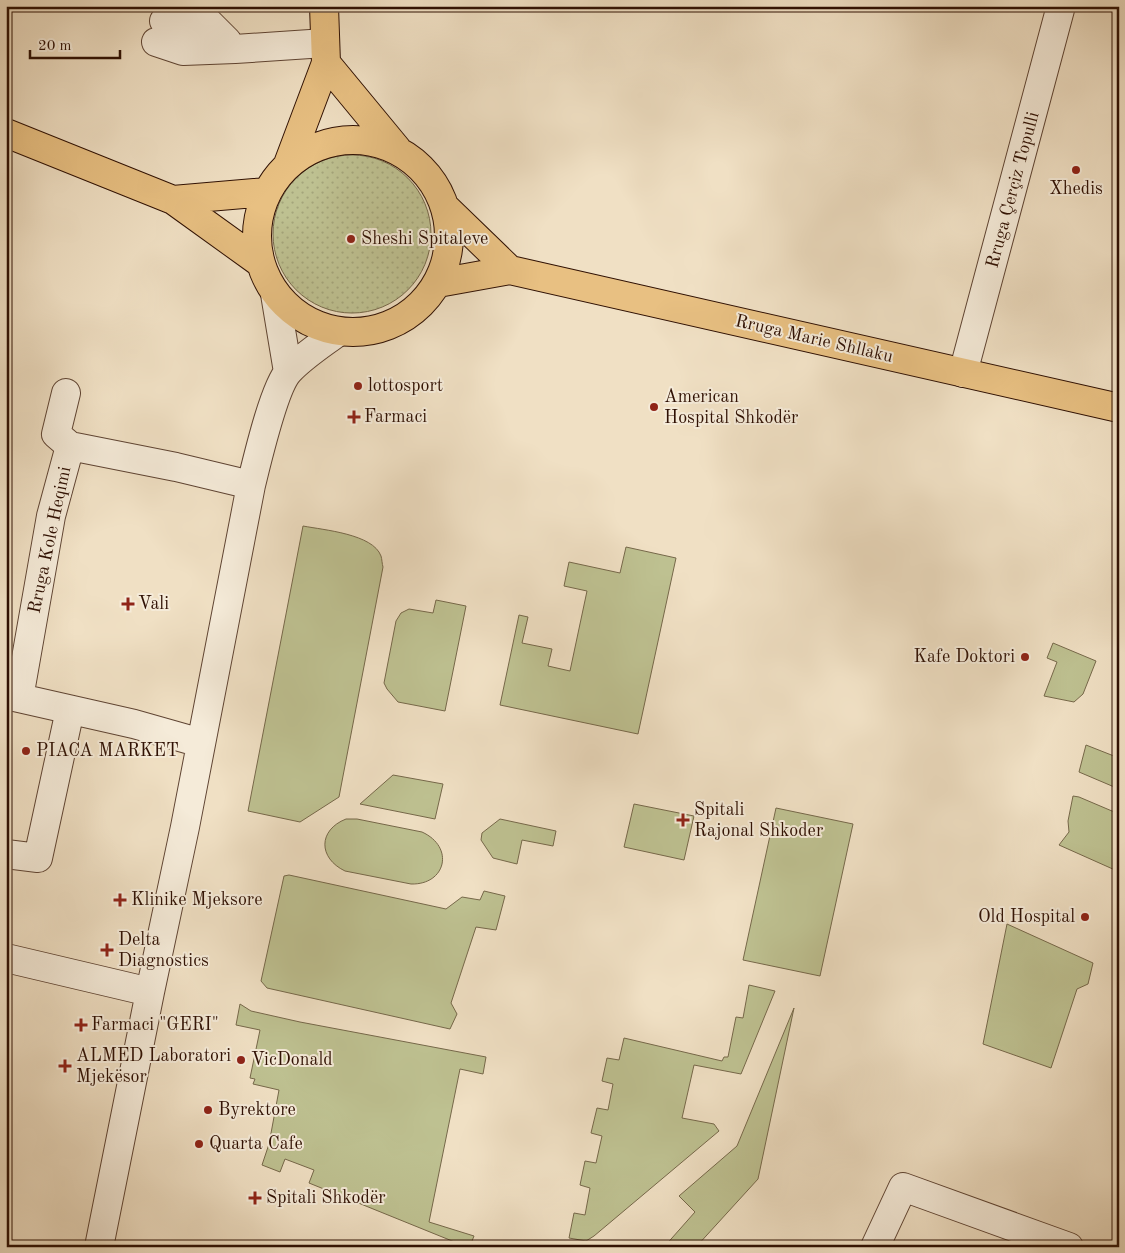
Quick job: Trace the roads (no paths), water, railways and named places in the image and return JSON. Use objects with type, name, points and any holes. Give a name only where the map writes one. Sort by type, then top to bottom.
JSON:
[{"type":"main road","points":[[324,6],[326,53],[288,164],[266,192],[256,226],[259,262],[275,294],[303,319],[338,332],[377,330],[412,313],[438,283],[450,246],[446,208]]},
{"type":"main road","points":[[326,53],[397,149],[428,173],[446,208],[510,270]]},
{"type":"main road","points":[[6,133],[173,200],[259,262]]},
{"type":"main road","points":[[288,164],[321,144],[360,139],[397,149]]},
{"type":"main road","points":[[173,200],[266,192]]},
{"type":"main road","points":[[438,283],[510,270]]},
{"type":"main road","name":"Rruga Marie Shllaku","points":[[510,270],[1119,408]]},
{"type":"street","points":[[212,6],[236,49]]},
{"type":"street","name":"Rruga Çerçiz Topulli","points":[[964,373],[1061,6]]},
{"type":"street","points":[[236,49],[199,13],[167,23],[182,51],[236,49],[326,53]]},
{"type":"street","points":[[275,294],[288,372]]},
{"type":"street","points":[[99,1247],[251,485],[277,393],[288,372],[338,332]]},
{"type":"street","points":[[66,393],[56,434],[70,446]]},
{"type":"street","name":"Rruga Kole Heqimi","points":[[201,743],[134,724],[13,697],[51,516],[70,446],[176,467],[251,485]]},
{"type":"street","points":[[6,854],[38,858],[70,710]]},
{"type":"street","points":[[6,958],[150,992]]},
{"type":"street","points":[[875,1247],[903,1187],[1069,1247]]},
{"type":"place","name":"Xhedis","points":[[1076,170]]},
{"type":"place","name":"Sheshi Spitaleve","points":[[351,239]]},
{"type":"place","name":"lottosport","points":[[358,386]]},
{"type":"place","name":"American Hospital Shkodër","points":[[654,407]]},
{"type":"place","name":"Farmaci","points":[[354,417]]},
{"type":"place","name":"Vali","points":[[128,604]]},
{"type":"place","name":"Kafe Doktori","points":[[1025,657]]},
{"type":"place","name":"PIACA MARKET","points":[[26,751]]},
{"type":"place","name":"Spitali Rajonal Shkoder","points":[[683,820]]},
{"type":"place","name":"Klinike Mjeksore","points":[[120,900]]},
{"type":"place","name":"Old Hospital","points":[[1085,917]]},
{"type":"place","name":"Delta Diagnostics","points":[[107,950]]},
{"type":"place","name":"Farmaci \"GERI\"","points":[[81,1025]]},
{"type":"place","name":"VicDonald","points":[[241,1060]]},
{"type":"place","name":"ALMED Laboratori Mjekësor","points":[[65,1066]]},
{"type":"place","name":"Byrektore","points":[[208,1110]]},
{"type":"place","name":"Quarta Cafe","points":[[199,1144]]},
{"type":"place","name":"Spitali Shkodër","points":[[255,1198]]}]
